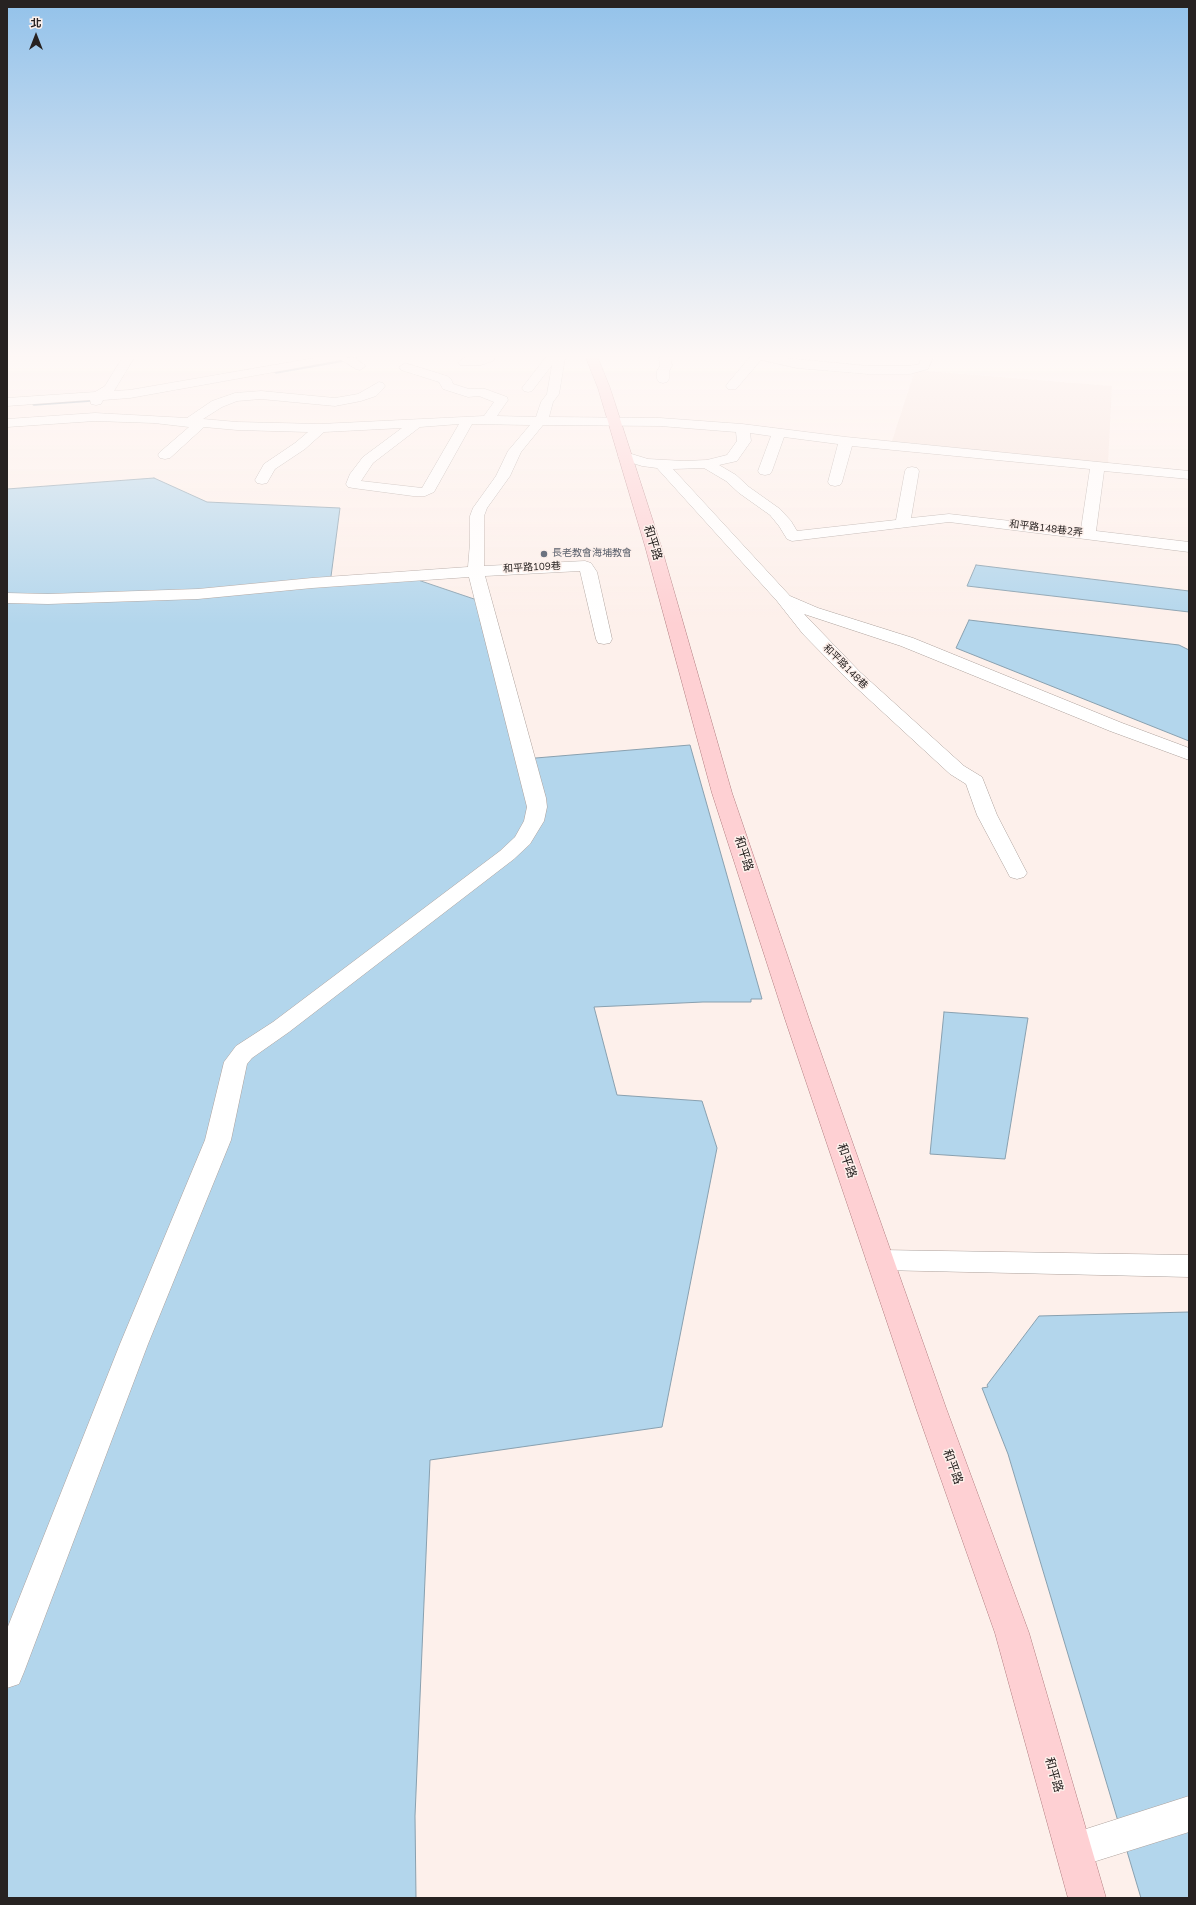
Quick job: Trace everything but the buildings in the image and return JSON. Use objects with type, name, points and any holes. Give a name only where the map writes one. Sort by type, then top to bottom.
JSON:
[{"type":"main road","name":"和平路","points":[[622,447],[653,546],[722,793],[931,1408],[1012,1633],[1088,1898]]},
{"type":"street","points":[[165,455],[172,447]]},
{"type":"street","points":[[262,480],[269,467],[299,447]]},
{"type":"street","points":[[385,447],[368,460],[352,484],[420,493],[429,489],[453,447]]},
{"type":"street","points":[[7,1672],[137,1337],[218,1140],[236,1062],[244,1052],[281,1027],[507,855],[523,840],[534,821],[537,807],[536,798],[476,572],[478,543],[477,516],[480,508],[503,476],[518,447]]},
{"type":"street","points":[[625,456],[647,463],[707,464],[732,458],[740,447]]},
{"type":"street","points":[[765,471],[774,447]]},
{"type":"street","points":[[835,482],[844,447]]},
{"type":"street","points":[[905,447],[1189,475]]},
{"type":"street","name":"和平路148巷","points":[[661,464],[783,598],[810,630],[854,676],[957,770],[975,781],[987,815],[1017,873]]},
{"type":"street","name":"和平路148巷2弄","points":[[707,464],[731,478],[744,490],[775,512],[786,524],[792,536],[949,518],[1189,547]]},
{"type":"street","points":[[1088,535],[1098,466]]},
{"type":"street","points":[[903,523],[912,471]]},
{"type":"street","name":"和平路109巷","points":[[476,572],[585,566],[589,572],[604,639]]},
{"type":"street","points":[[7,598],[48,599],[198,594],[312,583],[476,572]]},
{"type":"street","points":[[783,598],[812,611],[907,642],[1116,727],[1189,754]]},
{"type":"street","points":[[880,1260],[1189,1266]]},
{"type":"street","points":[[1074,1850],[1189,1814]]},
{"type":"shaded area","points":[[947,447],[1109,447],[1108,464]]},
{"type":"water","points":[[154,478],[207,502],[340,508],[330,584],[415,579],[477,600],[524,759],[690,745],[762,999],[751,999],[751,1002],[703,1002],[594,1007],[617,1095],[702,1101],[717,1148],[662,1427],[430,1460],[415,1816],[416,1898],[7,1898],[7,489]]},
{"type":"water","points":[[976,565],[1189,591],[1189,612],[967,586]]},
{"type":"water","points":[[969,620],[1179,645],[1189,650],[1189,741],[956,648]]},
{"type":"water","points":[[944,1012],[1028,1018],[1005,1159],[930,1154]]},
{"type":"water","points":[[1189,1312],[1189,1898],[1141,1898],[1008,1454],[982,1388],[988,1387],[987,1385],[1039,1316]]},
{"type":"place","name":"長老教會海埔教會","points":[[544,554]]}]
